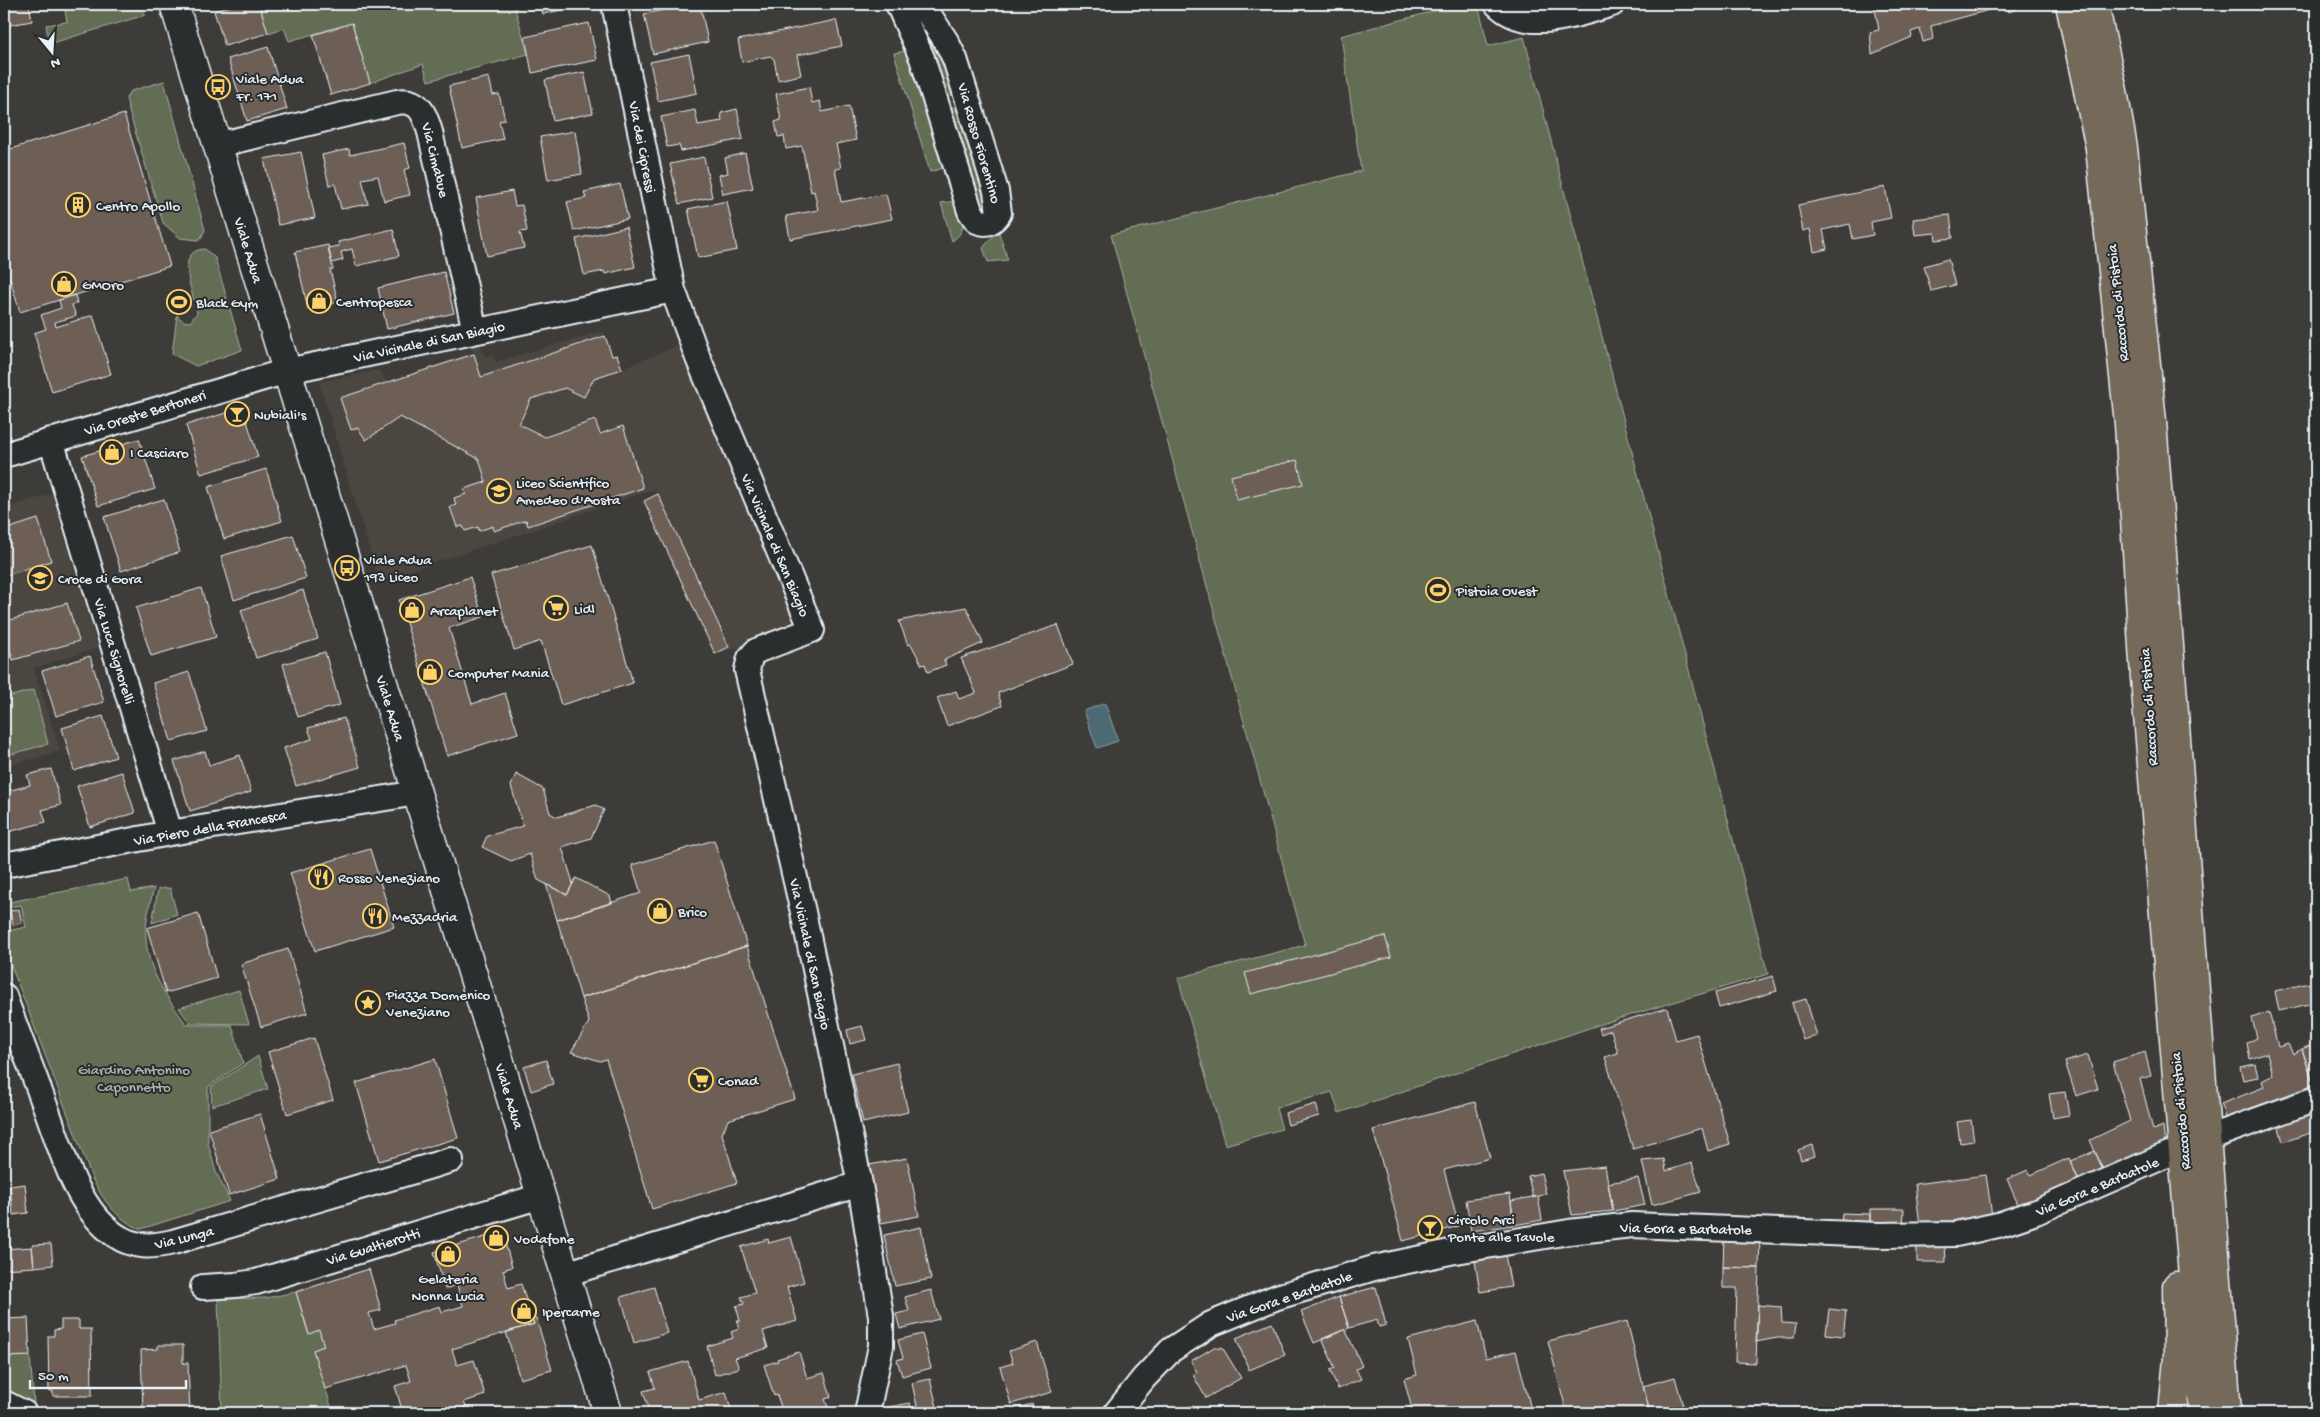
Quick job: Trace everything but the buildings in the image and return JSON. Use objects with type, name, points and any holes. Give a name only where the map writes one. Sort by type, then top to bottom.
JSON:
[{"type":"highway","name":"Raccordo di Pistoia","points":[[2070,4],[2100,148],[2129,424],[2145,678],[2204,1413]]},
{"type":"highway","name":"Raccordo di Pistoia","points":[[2094,4],[2123,148],[2152,421],[2227,1407]]},
{"type":"highway","points":[[2173,1413],[2178,1358],[2177,1252],[2188,1216]]},
{"type":"main road","name":"Viale Adua","points":[[174,4],[608,1413]]},
{"type":"street","name":"Via dei Cipressi","points":[[614,4],[673,290]]},
{"type":"street","name":"Via Rosso Fiorentino","points":[[898,4],[919,49],[970,211],[980,223],[991,222],[999,213],[1000,205],[966,94],[951,50],[922,4]]},
{"type":"street","points":[[1497,4],[1512,15],[1535,20],[1560,18],[1612,4]]},
{"type":"street","points":[[937,104],[966,94]]},
{"type":"street","name":"Via Cimabue","points":[[217,145],[397,102],[410,101],[417,104],[425,116],[430,132],[475,331]]},
{"type":"street","name":"Via Vicinale di San Biagio","points":[[287,371],[673,290],[698,358],[812,630],[756,651],[750,658],[747,670],[803,912],[860,1184],[881,1316],[882,1336],[867,1413]]},
{"type":"street","name":"Via Oreste Bertoneri","points":[[4,455],[287,371]]},
{"type":"street","name":"Via Luca Signorelli","points":[[51,440],[170,833]]},
{"type":"street","name":"Via Piero della Francesca","points":[[4,865],[170,833],[417,792]]},
{"type":"street","name":"Via Lunga","points":[[4,996],[78,1187],[99,1220],[116,1236],[127,1242],[147,1247],[173,1242],[451,1160]]},
{"type":"street","points":[[2219,1134],[2316,1100]]},
{"type":"street","name":"Via Gora e Barbatole","points":[[1116,1413],[1150,1371],[1171,1350],[1200,1330],[1238,1312],[1277,1297],[1374,1268],[1450,1252],[1569,1232],[1632,1225],[1888,1236],[1956,1234],[1998,1226],[2036,1212],[2169,1154]]},
{"type":"street","points":[[565,1274],[860,1184]]},
{"type":"street","name":"Via Gualtierotti","points":[[203,1287],[256,1282],[541,1196]]},
{"type":"street","points":[[4,1403],[24,1413]]},
{"type":"shaded area","name":"Liceo Scientifico Amedeo d'Aosta","points":[[603,331],[612,356],[617,355],[622,368],[685,343],[796,621],[788,629],[730,650],[655,489],[379,581],[319,382],[380,370],[386,383],[473,352],[472,347],[480,344],[485,357],[492,355],[495,362]]},
{"type":"shaded area","name":"Croce di Gora","points":[[52,494],[98,648],[34,668],[60,751],[4,767],[4,508]]},
{"type":"green space","points":[[64,4],[141,4],[145,15],[49,44],[46,25],[67,22]]},
{"type":"green space","points":[[259,4],[528,4],[528,6],[515,8],[528,54],[428,81],[423,64],[370,83],[352,23],[289,41],[284,28],[268,33]]},
{"type":"green space","points":[[908,4],[936,43],[956,95],[945,95]]},
{"type":"green space","name":"Pistoia Ovest","points":[[1460,4],[1468,4],[1480,12],[1488,46],[1524,37],[1768,974],[1604,1023],[1339,1113],[1332,1092],[1276,1108],[1282,1129],[1225,1145],[1178,978],[1305,945],[1111,235],[1361,171],[1341,36]]},
{"type":"green space","points":[[907,52],[946,167],[930,172],[894,53]]},
{"type":"green space","points":[[164,81],[205,230],[198,240],[180,238],[163,223],[126,98],[131,91]]},
{"type":"green space","points":[[949,108],[960,108],[992,206],[982,216]]},
{"type":"green space","points":[[956,201],[963,223],[961,232],[952,241],[941,203]]},
{"type":"green space","points":[[998,230],[1008,260],[988,262],[983,248]]},
{"type":"green space","points":[[205,249],[215,258],[242,350],[196,366],[172,354],[177,315],[183,321],[190,322],[197,313],[187,265],[195,251]]},
{"type":"green space","points":[[34,690],[48,744],[4,756],[4,698]]},
{"type":"green space","name":"Giardino Antonino Caponnetto","points":[[128,879],[131,892],[154,888],[146,925],[147,950],[150,962],[166,995],[187,1025],[232,1025],[243,1063],[208,1087],[208,1143],[216,1172],[230,1201],[141,1229],[118,1215],[101,1194],[92,1178],[4,947],[4,927],[7,926],[8,931],[26,927],[21,905],[4,908],[4,903]]},
{"type":"green space","points":[[170,888],[177,914],[152,923],[158,889]]},
{"type":"green space","points":[[239,990],[249,1024],[190,1023],[179,1008]]},
{"type":"green space","points":[[258,1056],[268,1089],[212,1106],[211,1087]]},
{"type":"green space","points":[[296,1292],[308,1333],[319,1330],[324,1346],[314,1350],[333,1413],[222,1413],[218,1299],[266,1298]]},
{"type":"green space","points":[[30,1356],[34,1403],[4,1391],[4,1357]]},
{"type":"water","points":[[1105,703],[1118,741],[1097,748],[1084,711]]},
{"type":"place","name":"Viale Adua Fr. 171","points":[[218,87]]},
{"type":"place","name":"Centro Apollo","points":[[78,205]]},
{"type":"place","name":"GMOro","points":[[64,284]]},
{"type":"place","name":"Centropesca","points":[[319,301]]},
{"type":"place","name":"Black Gym","points":[[179,302]]},
{"type":"place","name":"Nubiali's","points":[[237,414]]},
{"type":"place","name":"I Casciaro","points":[[112,452]]},
{"type":"place","name":"Liceo Scientifico Amedeo d'Aosta","points":[[499,491]]},
{"type":"place","name":"Viale Adua 193 Liceo","points":[[347,568]]},
{"type":"place","name":"Croce di Gora","points":[[40,578]]},
{"type":"place","name":"Pistoia Ovest","points":[[1438,590]]},
{"type":"place","name":"Lidl","points":[[556,608]]},
{"type":"place","name":"Arcaplanet","points":[[412,610]]},
{"type":"place","name":"Computer Mania","points":[[430,672]]},
{"type":"place","name":"Rosso Veneziano","points":[[321,877]]},
{"type":"place","name":"Brico","points":[[660,911]]},
{"type":"place","name":"Mezzadria","points":[[375,916]]},
{"type":"place","name":"Piazza Domenico Veneziano","points":[[368,1003]]},
{"type":"place","name":"Conad","points":[[701,1080]]},
{"type":"place","name":"Circolo Arci Ponte alle Tavole","points":[[1430,1228]]},
{"type":"place","name":"Vodafone","points":[[496,1238]]},
{"type":"place","name":"Gelateria Nonna Lucia","points":[[448,1254]]},
{"type":"place","name":"Ipercarne","points":[[524,1311]]}]
